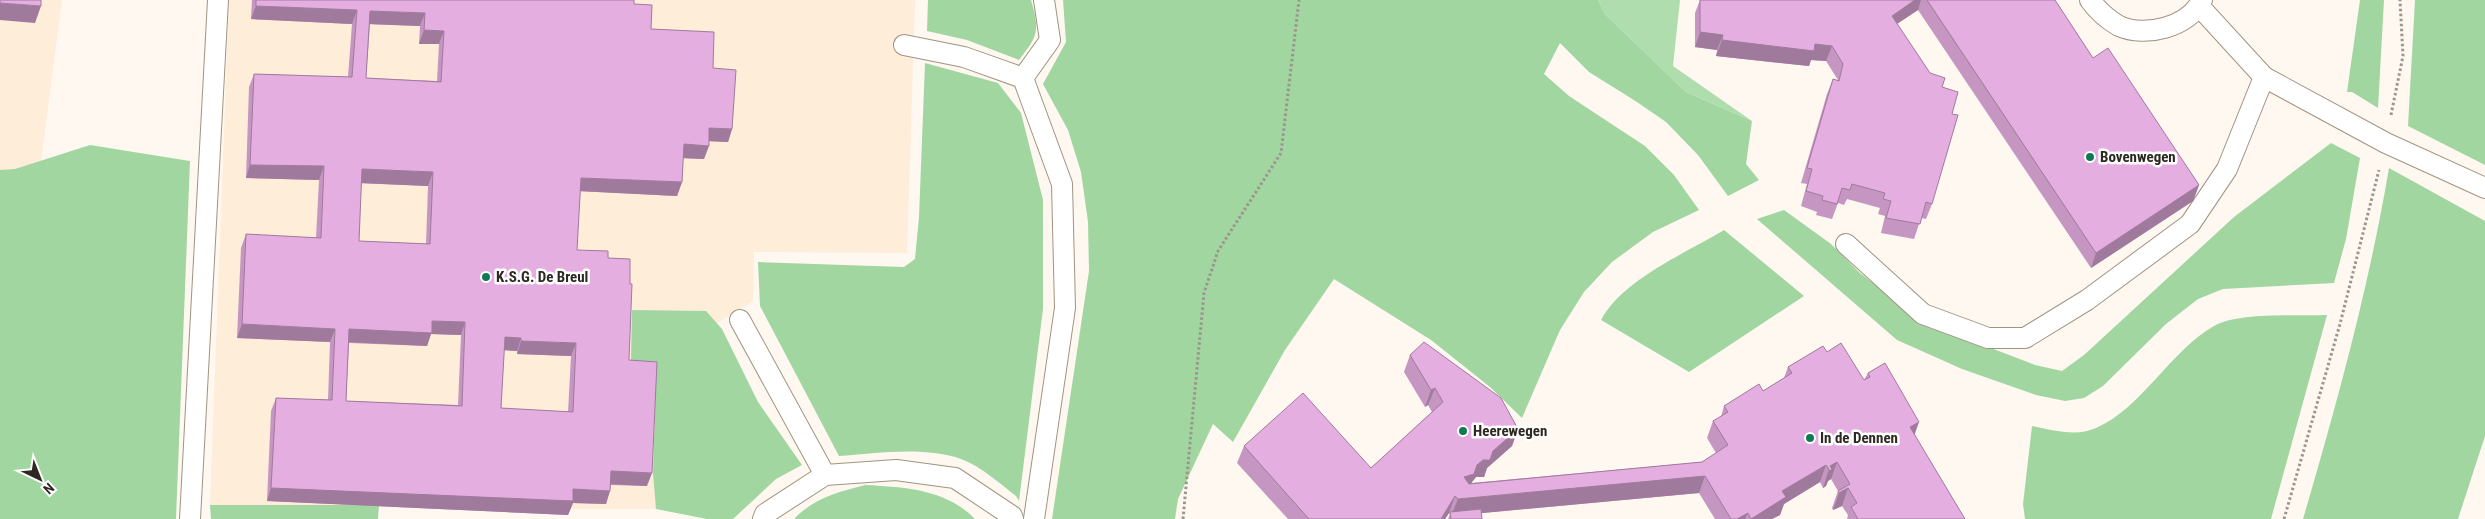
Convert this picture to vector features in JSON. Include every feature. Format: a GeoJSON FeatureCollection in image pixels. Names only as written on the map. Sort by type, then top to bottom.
{"type":"FeatureCollection","features":[{"type":"Feature","properties":{"kind":"lane"},"geometry":{"type":"LineString","coordinates":[[190,519],[218,0]]}},
{"type":"Feature","properties":{"kind":"lane"},"geometry":{"type":"LineString","coordinates":[[1023,78],[1050,40],[1044,0]]}},
{"type":"Feature","properties":{"kind":"lane"},"geometry":{"type":"LineString","coordinates":[[2090,0],[2102,15],[2120,26],[2142,31],[2164,29],[2183,20],[2201,3],[2264,77],[2386,143],[2485,188]]}},
{"type":"Feature","properties":{"kind":"lane"},"geometry":{"type":"LineString","coordinates":[[904,45],[964,56],[1023,78],[1062,184],[1065,308],[1034,519]]}},
{"type":"Feature","properties":{"kind":"lane"},"geometry":{"type":"LineString","coordinates":[[1846,244],[1923,314],[1988,338],[2025,338],[2087,300],[2190,224],[2227,169],[2264,77]]}},
{"type":"Feature","properties":{"kind":"lane"},"geometry":{"type":"LineString","coordinates":[[740,320],[825,475]]}},
{"type":"Feature","properties":{"kind":"lane"},"geometry":{"type":"LineString","coordinates":[[763,519],[765,514],[825,475],[896,470],[955,478],[1012,516],[1013,519]]}},
{"type":"Feature","properties":{"kind":"path"},"geometry":{"type":"LineString","coordinates":[[1183,519],[1204,293],[1218,251],[1281,153],[1300,0]]}},
{"type":"Feature","properties":{"kind":"path"},"geometry":{"type":"LineString","coordinates":[[2284,519],[2340,324],[2386,143],[2403,56],[2400,0]]}},
{"type":"Feature","properties":{"kind":"shaded area"},"geometry":{"type":"Polygon","coordinates":[[[0,0],[62,0],[37,192],[0,192],[0,0]]]}},
{"type":"Feature","properties":{"kind":"shaded area","name":"K.S.G. De Breul"},"geometry":{"type":"Polygon","coordinates":[[[229,0],[915,0],[907,253],[754,252],[753,301],[711,327],[704,509],[210,505],[229,0]]]}},
{"type":"Feature","properties":{"kind":"green space"},"geometry":{"type":"Polygon","coordinates":[[[928,0],[1031,0],[1036,19],[1034,39],[1019,60],[967,40],[927,31],[928,0]]]}},
{"type":"Feature","properties":{"kind":"green space"},"geometry":{"type":"Polygon","coordinates":[[[1063,0],[1598,0],[1605,14],[1686,92],[1752,121],[1746,164],[1759,180],[1728,196],[1698,155],[1666,122],[1589,72],[1560,43],[1544,74],[1569,96],[1645,146],[1674,175],[1699,210],[1653,232],[1612,262],[1584,292],[1560,330],[1522,418],[1490,387],[1431,340],[1334,279],[1285,350],[1233,442],[1213,424],[1178,499],[1175,519],[1052,519],[1089,271],[1088,222],[1081,172],[1068,130],[1043,84],[1066,42],[1063,0]]]}},
{"type":"Feature","properties":{"kind":"green space"},"geometry":{"type":"Polygon","coordinates":[[[1598,0],[1680,0],[1673,66],[1752,121],[1686,92],[1605,14],[1598,0]]]}},
{"type":"Feature","properties":{"kind":"green space"},"geometry":{"type":"Polygon","coordinates":[[[2360,0],[2384,0],[2378,108],[2352,92],[2347,92],[2360,0]]]}},
{"type":"Feature","properties":{"kind":"green space"},"geometry":{"type":"Polygon","coordinates":[[[2415,0],[2485,0],[2485,165],[2408,126],[2415,0]]]}},
{"type":"Feature","properties":{"kind":"green space"},"geometry":{"type":"Polygon","coordinates":[[[925,63],[998,83],[1021,113],[1043,200],[1043,309],[1019,501],[1016,496],[997,481],[969,462],[947,455],[917,452],[884,452],[839,456],[760,306],[758,262],[904,267],[915,259],[919,217],[925,63]]]}},
{"type":"Feature","properties":{"kind":"green space"},"geometry":{"type":"Polygon","coordinates":[[[2331,143],[2360,158],[2346,239],[2334,283],[2223,289],[2198,299],[2166,324],[2103,386],[2084,398],[2065,401],[2036,395],[1962,369],[1897,340],[1757,219],[1784,210],[1831,244],[1860,273],[1930,328],[1970,340],[2035,365],[2062,371],[2084,355],[2234,217],[2331,143]]]}},
{"type":"Feature","properties":{"kind":"green space"},"geometry":{"type":"Polygon","coordinates":[[[90,145],[190,161],[176,519],[0,519],[0,170],[15,169],[90,145]]]}},
{"type":"Feature","properties":{"kind":"green space"},"geometry":{"type":"Polygon","coordinates":[[[2389,168],[2485,221],[2485,436],[2458,519],[2303,519],[2362,301],[2389,168]]]}},
{"type":"Feature","properties":{"kind":"green space"},"geometry":{"type":"Polygon","coordinates":[[[1724,230],[1804,296],[1689,372],[1601,320],[1624,292],[1639,280],[1724,230]]]}},
{"type":"Feature","properties":{"kind":"green space"},"geometry":{"type":"Polygon","coordinates":[[[632,310],[706,311],[722,329],[758,402],[802,465],[776,479],[733,519],[707,519],[656,509],[653,473],[655,410],[630,409],[632,310]]]}},
{"type":"Feature","properties":{"kind":"green space"},"geometry":{"type":"Polygon","coordinates":[[[2327,315],[2271,519],[2025,519],[2023,504],[2032,426],[2072,432],[2088,431],[2096,428],[2128,407],[2198,337],[2214,326],[2224,322],[2252,317],[2327,315]]]}},
{"type":"Feature","properties":{"kind":"green space"},"geometry":{"type":"Polygon","coordinates":[[[865,485],[909,489],[938,496],[964,509],[975,519],[794,519],[818,501],[836,493],[865,485]]]}},
{"type":"Feature","properties":{"kind":"green space"},"geometry":{"type":"Polygon","coordinates":[[[210,505],[379,505],[378,519],[211,519],[210,505]]]}},
{"type":"Feature","properties":{"kind":"building"},"geometry":{"type":"Polygon","coordinates":[[[0,0],[41,0],[41,6],[0,3],[0,0]]]}},
{"type":"Feature","properties":{"kind":"building"},"geometry":{"type":"Polygon","coordinates":[[[256,0],[634,0],[634,4],[652,5],[651,29],[714,32],[713,68],[736,70],[732,129],[709,128],[709,146],[684,144],[682,182],[581,178],[577,250],[608,251],[608,258],[630,259],[630,284],[632,284],[629,360],[657,362],[652,473],[611,471],[610,491],[573,489],[573,501],[271,488],[276,398],[332,400],[335,329],[242,324],[246,234],[321,238],[324,166],[250,165],[254,74],[352,77],[357,10],[256,6],[256,0]],[[370,11],[366,78],[441,82],[444,31],[424,30],[425,13],[370,11]],[[362,169],[359,241],[430,244],[433,172],[362,169]],[[432,321],[432,333],[349,329],[346,401],[462,406],[465,322],[432,321]],[[505,337],[501,408],[573,412],[576,343],[521,341],[521,338],[505,337]]]}},
{"type":"Feature","properties":{"kind":"building"},"geometry":{"type":"Polygon","coordinates":[[[1700,0],[1915,0],[1892,16],[1930,73],[1945,78],[1942,87],[1958,92],[1952,114],[1958,115],[1932,204],[1926,202],[1920,224],[1886,218],[1891,201],[1883,199],[1885,193],[1852,184],[1850,190],[1842,188],[1837,204],[1822,200],[1823,196],[1806,191],[1812,169],[1807,168],[1833,79],[1839,81],[1843,64],[1832,46],[1815,44],[1814,51],[1722,40],[1723,35],[1700,32],[1700,0]]]}},
{"type":"Feature","properties":{"kind":"building"},"geometry":{"type":"Polygon","coordinates":[[[1927,0],[2055,0],[2093,58],[2108,48],[2199,185],[2096,253],[1927,0]]]}},
{"type":"Feature","properties":{"kind":"building"},"geometry":{"type":"Polygon","coordinates":[[[1424,342],[1501,398],[1518,429],[1493,451],[1490,460],[1483,460],[1477,465],[1474,474],[1464,477],[1469,484],[1702,462],[1728,445],[1713,421],[1728,412],[1724,406],[1759,384],[1763,391],[1792,373],[1788,367],[1823,346],[1827,352],[1841,343],[1864,380],[1870,377],[1868,373],[1885,363],[1919,422],[1910,427],[1965,519],[1858,519],[1851,507],[1857,503],[1848,488],[1839,493],[1838,491],[1850,484],[1837,462],[1830,466],[1832,469],[1830,471],[1826,465],[1782,491],[1786,497],[1751,519],[1748,513],[1737,519],[1731,519],[1705,476],[1458,499],[1455,496],[1441,519],[1309,519],[1244,446],[1303,393],[1371,468],[1443,402],[1435,388],[1431,390],[1410,355],[1424,342]]]}},
{"type":"Feature","properties":{"kind":"building"},"geometry":{"type":"Polygon","coordinates":[[[1481,509],[1482,519],[1451,519],[1450,512],[1481,509]]]}},
{"type":"Feature","properties":{"kind":"place","name":"Bovenwegen"},"geometry":{"type":"Point","coordinates":[2090,157]}},
{"type":"Feature","properties":{"kind":"place","name":"K.S.G. De Breul"},"geometry":{"type":"Point","coordinates":[486,277]}},
{"type":"Feature","properties":{"kind":"place","name":"Heerewegen"},"geometry":{"type":"Point","coordinates":[1463,431]}},
{"type":"Feature","properties":{"kind":"place","name":"In de Dennen"},"geometry":{"type":"Point","coordinates":[1810,438]}}]}
